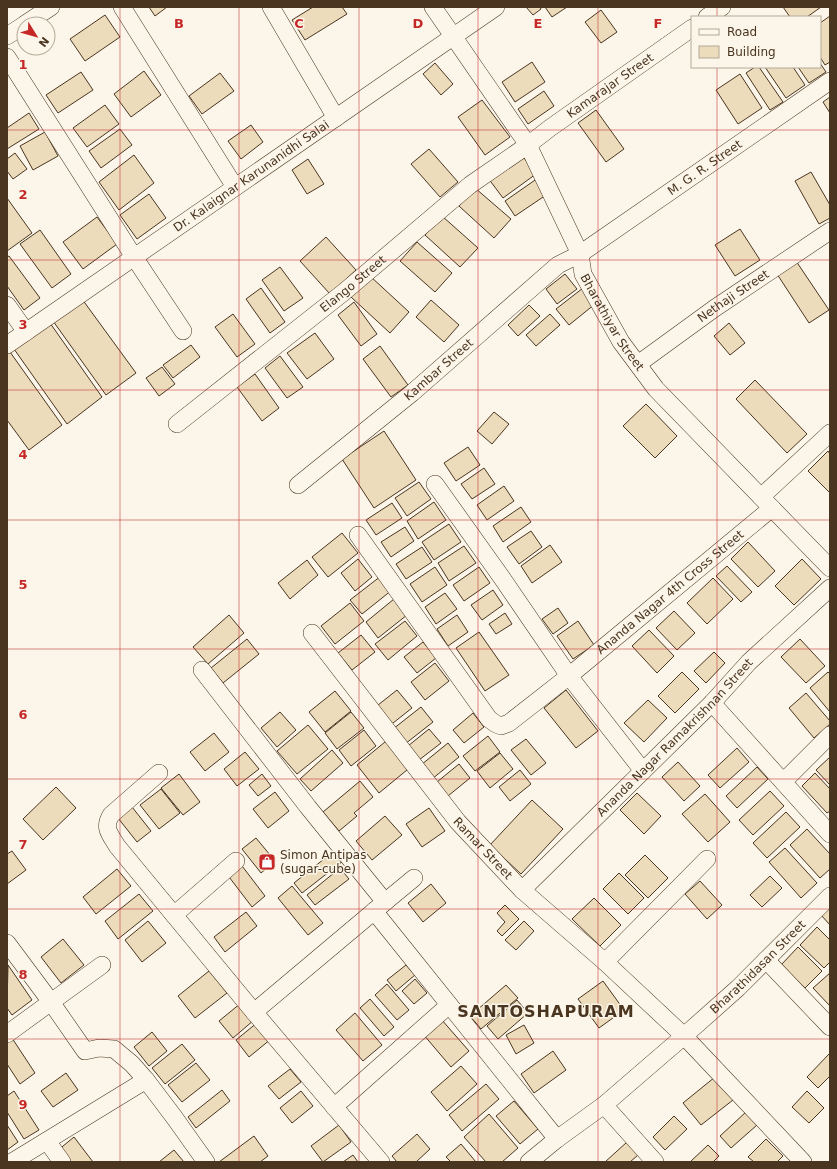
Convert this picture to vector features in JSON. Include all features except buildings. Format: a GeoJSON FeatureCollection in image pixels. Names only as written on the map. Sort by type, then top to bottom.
{"type":"FeatureCollection","features":[{"type":"Feature","properties":{"kind":"street"},"geometry":{"type":"LineString","coordinates":[[37,16],[51,7]]}},
{"type":"Feature","properties":{"kind":"street"},"geometry":{"type":"LineString","coordinates":[[122,7],[235,187]]}},
{"type":"Feature","properties":{"kind":"street"},"geometry":{"type":"LineString","coordinates":[[271,7],[336,118]]}},
{"type":"Feature","properties":{"kind":"street","name":"Bharathiyar Street"},"geometry":{"type":"LineString","coordinates":[[433,7],[528,145],[580,254],[583,274],[621,342],[656,390],[830,568]]}},
{"type":"Feature","properties":{"kind":"street","name":"Dr. Kalaignar Karunanidhi Salai"},"geometry":{"type":"LineString","coordinates":[[7,345],[496,7]]}},
{"type":"Feature","properties":{"kind":"street"},"geometry":{"type":"LineString","coordinates":[[708,16],[722,7]]}},
{"type":"Feature","properties":{"kind":"street","name":"Kamarajar Street"},"geometry":{"type":"LineString","coordinates":[[528,145],[691,29]]}},
{"type":"Feature","properties":{"kind":"street"},"geometry":{"type":"LineString","coordinates":[[7,36],[16,30]]}},
{"type":"Feature","properties":{"kind":"street"},"geometry":{"type":"LineString","coordinates":[[7,57],[134,257],[183,331]]}},
{"type":"Feature","properties":{"kind":"street","name":"M. G. R. Street"},"geometry":{"type":"LineString","coordinates":[[580,254],[830,81]]}},
{"type":"Feature","properties":{"kind":"street","name":"Elango Street"},"geometry":{"type":"LineString","coordinates":[[177,424],[344,292],[470,185],[528,145]]}},
{"type":"Feature","properties":{"kind":"street","name":"Nethaji Street"},"geometry":{"type":"LineString","coordinates":[[638,364],[715,308],[830,231]]}},
{"type":"Feature","properties":{"kind":"street","name":"Kambar Street"},"geometry":{"type":"LineString","coordinates":[[298,485],[412,393],[558,265],[580,254]]}},
{"type":"Feature","properties":{"kind":"street"},"geometry":{"type":"LineString","coordinates":[[7,305],[26,332]]}},
{"type":"Feature","properties":{"kind":"street","name":"Ananda Nagar 4th Cross Street"},"geometry":{"type":"LineString","coordinates":[[358,535],[489,719],[501,726],[509,723],[569,676],[767,503],[830,433]]}},
{"type":"Feature","properties":{"kind":"street"},"geometry":{"type":"LineString","coordinates":[[435,484],[569,676],[643,771]]}},
{"type":"Feature","properties":{"kind":"street","name":"Ananda Nagar Ramakrishnan Street"},"geometry":{"type":"LineString","coordinates":[[522,890],[712,703],[749,662],[830,588]]}},
{"type":"Feature","properties":{"kind":"street","name":"Ramar Street"},"geometry":{"type":"LineString","coordinates":[[312,633],[458,822],[522,890],[605,962],[684,1036],[803,1162]]}},
{"type":"Feature","properties":{"kind":"street"},"geometry":{"type":"LineString","coordinates":[[202,670],[308,807],[449,1005],[557,1139]]}},
{"type":"Feature","properties":{"kind":"street"},"geometry":{"type":"LineString","coordinates":[[712,703],[830,834]]}},
{"type":"Feature","properties":{"kind":"street"},"geometry":{"type":"LineString","coordinates":[[783,782],[830,735]]}},
{"type":"Feature","properties":{"kind":"street"},"geometry":{"type":"LineString","coordinates":[[159,773],[107,821],[107,828],[117,846],[254,1012],[381,1162]]}},
{"type":"Feature","properties":{"kind":"street"},"geometry":{"type":"LineString","coordinates":[[605,962],[707,859]]}},
{"type":"Feature","properties":{"kind":"street"},"geometry":{"type":"LineString","coordinates":[[174,915],[236,861]]}},
{"type":"Feature","properties":{"kind":"street"},"geometry":{"type":"LineString","coordinates":[[254,1012],[414,878]]}},
{"type":"Feature","properties":{"kind":"street","name":"Bharathidasan Street"},"geometry":{"type":"LineString","coordinates":[[529,1162],[557,1139],[604,1105],[684,1036],[738,988],[830,896]]}},
{"type":"Feature","properties":{"kind":"street"},"geometry":{"type":"LineString","coordinates":[[7,944],[51,1002],[85,1051],[99,1048],[114,1049],[132,1064],[174,1117],[206,1162]]}},
{"type":"Feature","properties":{"kind":"street"},"geometry":{"type":"LineString","coordinates":[[766,960],[830,1027]]}},
{"type":"Feature","properties":{"kind":"street"},"geometry":{"type":"LineString","coordinates":[[7,1034],[102,965]]}},
{"type":"Feature","properties":{"kind":"street"},"geometry":{"type":"LineString","coordinates":[[334,1106],[449,1005]]}},
{"type":"Feature","properties":{"kind":"street"},"geometry":{"type":"LineString","coordinates":[[12,1162],[146,1080]]}},
{"type":"Feature","properties":{"kind":"street"},"geometry":{"type":"LineString","coordinates":[[604,1105],[656,1162]]}},
{"type":"Feature","properties":{"kind":"street"},"geometry":{"type":"LineString","coordinates":[[47,1140],[62,1162]]}},
{"type":"Feature","properties":{"kind":"place","name":"Simon Antipas (sugar-cube)"},"geometry":{"type":"Point","coordinates":[267,862]}},
{"type":"Feature","properties":{"kind":"district","name":"SANTOSHAPURAM"},"geometry":{"type":"Point","coordinates":[546,1011]}}]}
